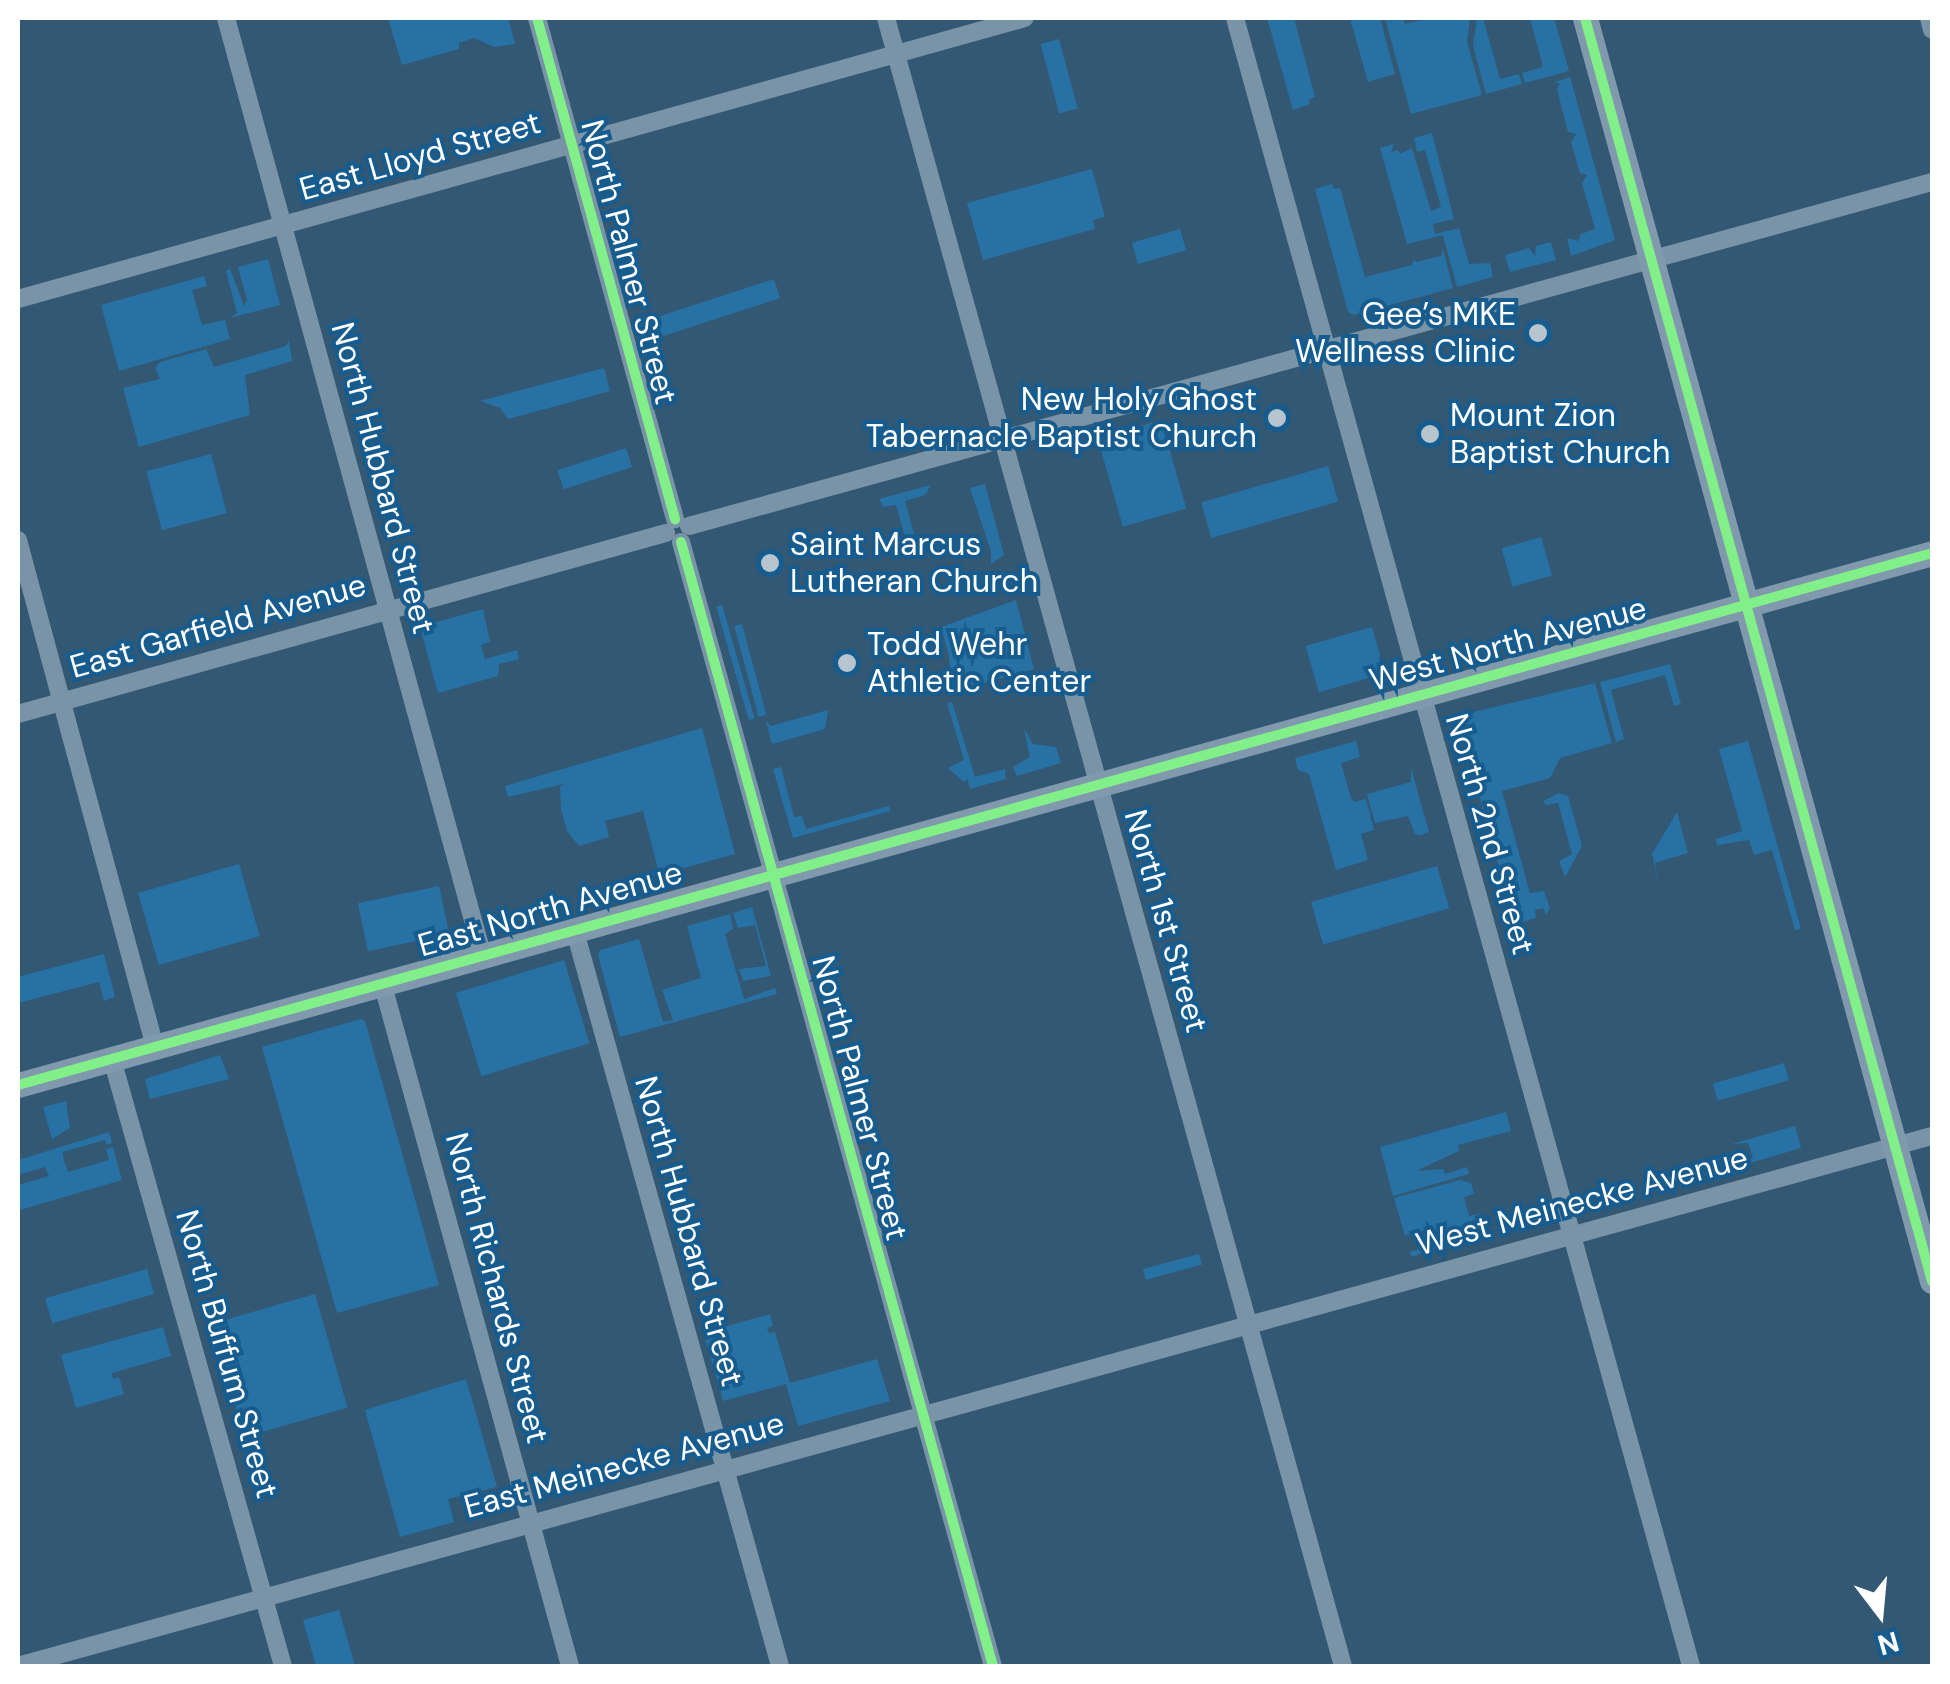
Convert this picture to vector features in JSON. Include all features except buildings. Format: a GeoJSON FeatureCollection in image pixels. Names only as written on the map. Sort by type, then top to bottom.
{"type":"FeatureCollection","features":[{"type":"Feature","properties":{"kind":"main road"},"geometry":{"type":"LineString","coordinates":[[1586,18],[1932,1281]]}},
{"type":"Feature","properties":{"kind":"main road","name":"West North Avenue"},"geometry":{"type":"LineString","coordinates":[[1096,784],[1932,553]]}},
{"type":"Feature","properties":{"kind":"main road","name":"East North Avenue"},"geometry":{"type":"LineString","coordinates":[[18,1085],[1096,784]]}},
{"type":"Feature","properties":{"kind":"street","name":"North Hubbard Street"},"geometry":{"type":"LineString","coordinates":[[226,18],[482,954]]}},
{"type":"Feature","properties":{"kind":"street","name":"North Palmer Street"},"geometry":{"type":"LineString","coordinates":[[537,18],[992,1666]]}},
{"type":"Feature","properties":{"kind":"street","name":"North 1st Street"},"geometry":{"type":"LineString","coordinates":[[886,18],[1344,1666]]}},
{"type":"Feature","properties":{"kind":"street","name":"East Lloyd Street"},"geometry":{"type":"LineString","coordinates":[[18,299],[1025,18]]}},
{"type":"Feature","properties":{"kind":"street","name":"North 2nd Street"},"geometry":{"type":"LineString","coordinates":[[1235,18],[1691,1666]]}},
{"type":"Feature","properties":{"kind":"street"},"geometry":{"type":"LineString","coordinates":[[1929,18],[1932,30]]}},
{"type":"Feature","properties":{"kind":"street","name":"East Garfield Avenue"},"geometry":{"type":"LineString","coordinates":[[18,714],[1932,182]]}},
{"type":"Feature","properties":{"kind":"street"},"geometry":{"type":"LineString","coordinates":[[18,540],[155,1047]]}},
{"type":"Feature","properties":{"kind":"street","name":"North Hubbard Street"},"geometry":{"type":"LineString","coordinates":[[574,928],[780,1666]]}},
{"type":"Feature","properties":{"kind":"street","name":"North Richards Street"},"geometry":{"type":"LineString","coordinates":[[382,982],[570,1666]]}},
{"type":"Feature","properties":{"kind":"street","name":"North Buffum Street"},"geometry":{"type":"LineString","coordinates":[[112,1058],[283,1666]]}},
{"type":"Feature","properties":{"kind":"street","name":"West Meinecke Avenue"},"geometry":{"type":"LineString","coordinates":[[1247,1324],[1932,1136]]}},
{"type":"Feature","properties":{"kind":"street","name":"East Meinecke Avenue"},"geometry":{"type":"LineString","coordinates":[[18,1666],[1247,1324]]}},
{"type":"Feature","properties":{"kind":"shaded area"},"geometry":{"type":"Polygon","coordinates":[[[388,18],[508,18],[515,44],[494,47],[474,38],[459,43],[459,49],[402,65],[388,18]]]}},
{"type":"Feature","properties":{"kind":"shaded area"},"geometry":{"type":"Polygon","coordinates":[[[1267,18],[1294,18],[1315,97],[1309,99],[1310,104],[1293,110],[1267,18]]]}},
{"type":"Feature","properties":{"kind":"shaded area"},"geometry":{"type":"Polygon","coordinates":[[[1350,18],[1380,18],[1395,74],[1368,82],[1350,18]]]}},
{"type":"Feature","properties":{"kind":"shaded area"},"geometry":{"type":"Polygon","coordinates":[[[1385,18],[1403,18],[1405,24],[1430,18],[1470,18],[1467,42],[1482,95],[1411,114],[1385,18]]]}},
{"type":"Feature","properties":{"kind":"shaded area"},"geometry":{"type":"Polygon","coordinates":[[[1483,18],[1500,79],[1519,74],[1522,84],[1486,94],[1473,45],[1477,19],[1483,18]]]}},
{"type":"Feature","properties":{"kind":"shaded area"},"geometry":{"type":"Polygon","coordinates":[[[1530,18],[1554,18],[1569,71],[1525,83],[1522,73],[1543,67],[1530,18]]]}},
{"type":"Feature","properties":{"kind":"shaded area"},"geometry":{"type":"Polygon","coordinates":[[[1059,39],[1078,109],[1059,113],[1041,44],[1059,39]]]}},
{"type":"Feature","properties":{"kind":"shaded area"},"geometry":{"type":"Polygon","coordinates":[[[1570,77],[1615,240],[1571,256],[1567,238],[1578,241],[1581,234],[1595,229],[1582,183],[1587,175],[1580,173],[1571,142],[1576,134],[1568,132],[1557,89],[1560,84],[1555,82],[1570,77]]]}},
{"type":"Feature","properties":{"kind":"shaded area"},"geometry":{"type":"Polygon","coordinates":[[[1432,133],[1454,219],[1433,224],[1435,234],[1459,228],[1469,264],[1490,263],[1493,277],[1457,287],[1443,235],[1407,244],[1380,148],[1394,144],[1391,152],[1398,150],[1400,154],[1412,148],[1431,211],[1441,207],[1425,150],[1417,152],[1414,138],[1432,133]]]}},
{"type":"Feature","properties":{"kind":"shaded area"},"geometry":{"type":"Polygon","coordinates":[[[1092,169],[1105,217],[1093,220],[1095,229],[983,260],[967,203],[1092,169]]]}},
{"type":"Feature","properties":{"kind":"shaded area"},"geometry":{"type":"Polygon","coordinates":[[[1332,184],[1334,189],[1340,188],[1365,277],[1412,265],[1414,259],[1416,262],[1441,256],[1443,249],[1453,288],[1353,315],[1348,312],[1315,189],[1332,184]]]}},
{"type":"Feature","properties":{"kind":"shaded area"},"geometry":{"type":"Polygon","coordinates":[[[1180,229],[1186,250],[1138,264],[1132,243],[1180,229]]]}},
{"type":"Feature","properties":{"kind":"shaded area"},"geometry":{"type":"Polygon","coordinates":[[[1551,242],[1556,260],[1510,272],[1505,255],[1529,248],[1535,256],[1536,246],[1551,242]]]}},
{"type":"Feature","properties":{"kind":"shaded area"},"geometry":{"type":"Polygon","coordinates":[[[268,259],[280,305],[230,318],[237,313],[226,271],[230,269],[244,306],[247,300],[238,267],[268,259]]]}},
{"type":"Feature","properties":{"kind":"shaded area"},"geometry":{"type":"Polygon","coordinates":[[[204,276],[207,286],[192,290],[202,325],[225,320],[230,339],[119,371],[101,305],[204,276]]]}},
{"type":"Feature","properties":{"kind":"shaded area"},"geometry":{"type":"Polygon","coordinates":[[[774,279],[780,298],[657,338],[650,319],[774,279]]]}},
{"type":"Feature","properties":{"kind":"shaded area"},"geometry":{"type":"Polygon","coordinates":[[[289,340],[292,361],[245,375],[250,415],[139,447],[123,388],[160,379],[155,368],[160,362],[206,349],[214,367],[286,346],[289,340]]]}},
{"type":"Feature","properties":{"kind":"shaded area"},"geometry":{"type":"Polygon","coordinates":[[[604,368],[610,391],[508,419],[500,408],[480,401],[604,368]]]}},
{"type":"Feature","properties":{"kind":"shaded area"},"geometry":{"type":"Polygon","coordinates":[[[1161,420],[1186,508],[1123,527],[1098,438],[1161,420]]]}},
{"type":"Feature","properties":{"kind":"shaded area"},"geometry":{"type":"Polygon","coordinates":[[[626,448],[632,467],[564,489],[558,470],[626,448]]]}},
{"type":"Feature","properties":{"kind":"shaded area"},"geometry":{"type":"Polygon","coordinates":[[[211,454],[227,513],[162,530],[146,471],[211,454]]]}},
{"type":"Feature","properties":{"kind":"shaded area"},"geometry":{"type":"Polygon","coordinates":[[[1328,466],[1338,502],[1211,538],[1201,502],[1328,466]]]}},
{"type":"Feature","properties":{"kind":"shaded area"},"geometry":{"type":"Polygon","coordinates":[[[985,484],[1004,555],[991,564],[991,552],[970,488],[985,484]]]}},
{"type":"Feature","properties":{"kind":"shaded area"},"geometry":{"type":"Polygon","coordinates":[[[931,485],[925,495],[905,501],[915,537],[906,540],[896,505],[883,507],[879,499],[931,485]]]}},
{"type":"Feature","properties":{"kind":"shaded area"},"geometry":{"type":"Polygon","coordinates":[[[1541,537],[1552,575],[1513,587],[1502,548],[1541,537]]]}},
{"type":"Feature","properties":{"kind":"shaded area"},"geometry":{"type":"Polygon","coordinates":[[[1016,600],[1034,669],[949,693],[944,676],[950,666],[941,627],[1016,600]]]}},
{"type":"Feature","properties":{"kind":"shaded area"},"geometry":{"type":"Polygon","coordinates":[[[722,605],[755,718],[749,720],[716,607],[722,605]]]}},
{"type":"Feature","properties":{"kind":"shaded area"},"geometry":{"type":"Polygon","coordinates":[[[483,609],[490,642],[481,645],[485,659],[517,650],[519,659],[499,664],[498,676],[438,693],[420,627],[483,609]]]}},
{"type":"Feature","properties":{"kind":"shaded area"},"geometry":{"type":"Polygon","coordinates":[[[742,624],[766,715],[759,717],[734,626],[742,624]]]}},
{"type":"Feature","properties":{"kind":"shaded area"},"geometry":{"type":"Polygon","coordinates":[[[1372,627],[1385,673],[1319,692],[1306,646],[1372,627]]]}},
{"type":"Feature","properties":{"kind":"shaded area"},"geometry":{"type":"Polygon","coordinates":[[[1670,664],[1681,704],[1674,706],[1665,675],[1611,690],[1624,739],[1616,742],[1600,682],[1670,664]]]}},
{"type":"Feature","properties":{"kind":"shaded area"},"geometry":{"type":"Polygon","coordinates":[[[1595,683],[1612,743],[1560,758],[1550,778],[1502,791],[1530,893],[1544,891],[1550,908],[1546,915],[1543,908],[1535,910],[1536,918],[1515,924],[1457,716],[1595,683]]]}},
{"type":"Feature","properties":{"kind":"shaded area"},"geometry":{"type":"Polygon","coordinates":[[[952,702],[975,777],[1005,769],[1006,779],[970,789],[967,779],[964,782],[948,768],[964,760],[947,703],[952,702]]]}},
{"type":"Feature","properties":{"kind":"shaded area"},"geometry":{"type":"Polygon","coordinates":[[[828,710],[825,729],[772,744],[766,721],[771,726],[828,710]]]}},
{"type":"Feature","properties":{"kind":"shaded area"},"geometry":{"type":"Polygon","coordinates":[[[702,728],[735,854],[647,878],[646,873],[658,869],[643,811],[605,821],[609,837],[579,846],[567,831],[561,809],[560,787],[564,784],[508,797],[505,786],[702,728]]]}},
{"type":"Feature","properties":{"kind":"shaded area"},"geometry":{"type":"Polygon","coordinates":[[[1024,729],[1033,744],[1056,747],[1061,763],[1017,776],[1013,767],[1030,757],[1024,729]]]}},
{"type":"Feature","properties":{"kind":"shaded area"},"geometry":{"type":"Polygon","coordinates":[[[1356,741],[1360,757],[1341,763],[1351,798],[1354,802],[1366,799],[1374,830],[1361,834],[1368,860],[1336,870],[1309,774],[1298,770],[1295,758],[1356,741]]]}},
{"type":"Feature","properties":{"kind":"shaded area"},"geometry":{"type":"Polygon","coordinates":[[[1748,741],[1801,929],[1795,930],[1772,850],[1754,855],[1749,840],[1717,845],[1716,839],[1742,831],[1719,749],[1748,741]]]}},
{"type":"Feature","properties":{"kind":"shaded area"},"geometry":{"type":"Polygon","coordinates":[[[781,767],[794,817],[802,816],[806,829],[889,806],[890,811],[793,838],[773,769],[781,767]]]}},
{"type":"Feature","properties":{"kind":"shaded area"},"geometry":{"type":"Polygon","coordinates":[[[1411,768],[1429,832],[1421,835],[1415,834],[1408,816],[1375,823],[1367,794],[1411,782],[1411,768]]]}},
{"type":"Feature","properties":{"kind":"shaded area"},"geometry":{"type":"Polygon","coordinates":[[[1559,793],[1568,796],[1582,846],[1565,877],[1559,861],[1572,854],[1558,803],[1546,805],[1543,801],[1559,793]]]}},
{"type":"Feature","properties":{"kind":"shaded area"},"geometry":{"type":"Polygon","coordinates":[[[1677,812],[1688,853],[1655,863],[1659,884],[1652,854],[1677,812]]]}},
{"type":"Feature","properties":{"kind":"shaded area"},"geometry":{"type":"Polygon","coordinates":[[[239,864],[260,936],[159,965],[138,893],[239,864]]]}},
{"type":"Feature","properties":{"kind":"shaded area"},"geometry":{"type":"Polygon","coordinates":[[[1437,866],[1449,908],[1323,944],[1311,902],[1437,866]]]}},
{"type":"Feature","properties":{"kind":"shaded area"},"geometry":{"type":"Polygon","coordinates":[[[439,886],[449,934],[368,951],[358,903],[439,886]]]}},
{"type":"Feature","properties":{"kind":"shaded area"},"geometry":{"type":"Polygon","coordinates":[[[752,907],[771,976],[743,981],[739,969],[766,966],[755,925],[738,928],[733,913],[752,907]]]}},
{"type":"Feature","properties":{"kind":"shaded area"},"geometry":{"type":"Polygon","coordinates":[[[730,914],[733,929],[725,934],[744,999],[775,988],[777,994],[620,1037],[598,955],[600,950],[639,939],[663,1022],[673,1020],[662,990],[701,978],[687,926],[730,914]]]}},
{"type":"Feature","properties":{"kind":"shaded area"},"geometry":{"type":"Polygon","coordinates":[[[104,954],[115,997],[104,1001],[99,982],[18,1003],[18,977],[104,954]]]}},
{"type":"Feature","properties":{"kind":"shaded area"},"geometry":{"type":"Polygon","coordinates":[[[564,960],[589,1043],[481,1076],[456,993],[564,960]]]}},
{"type":"Feature","properties":{"kind":"shaded area"},"geometry":{"type":"Polygon","coordinates":[[[365,1021],[439,1285],[337,1313],[262,1047],[365,1021]]]}},
{"type":"Feature","properties":{"kind":"shaded area"},"geometry":{"type":"Polygon","coordinates":[[[220,1055],[229,1079],[150,1099],[145,1079],[220,1055]]]}},
{"type":"Feature","properties":{"kind":"shaded area"},"geometry":{"type":"Polygon","coordinates":[[[1784,1063],[1789,1080],[1718,1101],[1713,1083],[1784,1063]]]}},
{"type":"Feature","properties":{"kind":"shaded area"},"geometry":{"type":"Polygon","coordinates":[[[66,1101],[70,1128],[52,1139],[43,1107],[66,1101]]]}},
{"type":"Feature","properties":{"kind":"shaded area"},"geometry":{"type":"Polygon","coordinates":[[[1506,1112],[1511,1131],[1458,1145],[1459,1151],[1416,1171],[1443,1169],[1445,1174],[1467,1167],[1469,1174],[1393,1196],[1380,1147],[1506,1112]]]}},
{"type":"Feature","properties":{"kind":"shaded area"},"geometry":{"type":"Polygon","coordinates":[[[1795,1126],[1801,1148],[1736,1167],[1735,1164],[1753,1158],[1748,1143],[1732,1144],[1795,1126]]]}},
{"type":"Feature","properties":{"kind":"shaded area"},"geometry":{"type":"Polygon","coordinates":[[[109,1132],[112,1143],[107,1145],[105,1140],[63,1152],[64,1161],[68,1172],[109,1160],[106,1149],[113,1147],[122,1180],[20,1210],[18,1185],[49,1176],[45,1167],[18,1175],[18,1160],[109,1132]]]}},
{"type":"Feature","properties":{"kind":"shaded area"},"geometry":{"type":"Polygon","coordinates":[[[1460,1180],[1471,1183],[1474,1194],[1464,1197],[1469,1216],[1479,1214],[1484,1233],[1411,1257],[1410,1252],[1434,1245],[1430,1229],[1405,1236],[1394,1198],[1460,1180]]]}},
{"type":"Feature","properties":{"kind":"shaded area"},"geometry":{"type":"Polygon","coordinates":[[[1199,1254],[1202,1265],[1146,1280],[1143,1269],[1199,1254]]]}},
{"type":"Feature","properties":{"kind":"shaded area"},"geometry":{"type":"Polygon","coordinates":[[[147,1269],[154,1294],[52,1323],[45,1298],[147,1269]]]}},
{"type":"Feature","properties":{"kind":"shaded area"},"geometry":{"type":"Polygon","coordinates":[[[315,1294],[348,1407],[245,1437],[212,1323],[315,1294]]]}},
{"type":"Feature","properties":{"kind":"shaded area"},"geometry":{"type":"Polygon","coordinates":[[[770,1314],[773,1326],[767,1328],[769,1333],[775,1332],[790,1383],[877,1359],[890,1401],[798,1426],[786,1384],[723,1401],[701,1324],[707,1322],[709,1331],[770,1314]]]}},
{"type":"Feature","properties":{"kind":"shaded area"},"geometry":{"type":"Polygon","coordinates":[[[163,1327],[171,1356],[112,1373],[113,1379],[119,1377],[124,1394],[76,1408],[61,1355],[163,1327]]]}},
{"type":"Feature","properties":{"kind":"shaded area"},"geometry":{"type":"Polygon","coordinates":[[[466,1379],[497,1487],[448,1499],[454,1522],[400,1537],[365,1410],[466,1379]]]}},
{"type":"Feature","properties":{"kind":"shaded area"},"geometry":{"type":"Polygon","coordinates":[[[339,1610],[355,1666],[316,1666],[303,1620],[339,1610]]]}},
{"type":"Feature","properties":{"kind":"cycle path"},"geometry":{"type":"LineString","coordinates":[[537,18],[675,519]]}},
{"type":"Feature","properties":{"kind":"cycle path"},"geometry":{"type":"LineString","coordinates":[[1585,18],[1932,1281]]}},
{"type":"Feature","properties":{"kind":"cycle path"},"geometry":{"type":"LineString","coordinates":[[681,542],[993,1666]]}},
{"type":"Feature","properties":{"kind":"cycle path"},"geometry":{"type":"LineString","coordinates":[[18,1085],[1932,553]]}},
{"type":"Feature","properties":{"kind":"place","name":"Gee’s MKE Wellness Clinic"},"geometry":{"type":"Point","coordinates":[1538,333]}},
{"type":"Feature","properties":{"kind":"place","name":"New Holy Ghost Tabernacle Baptist Church"},"geometry":{"type":"Point","coordinates":[1277,418]}},
{"type":"Feature","properties":{"kind":"place","name":"Mount Zion Baptist Church"},"geometry":{"type":"Point","coordinates":[1430,434]}},
{"type":"Feature","properties":{"kind":"place","name":"Saint Marcus Lutheran Church"},"geometry":{"type":"Point","coordinates":[770,563]}},
{"type":"Feature","properties":{"kind":"place","name":"Todd Wehr Athletic Center"},"geometry":{"type":"Point","coordinates":[847,663]}}]}
